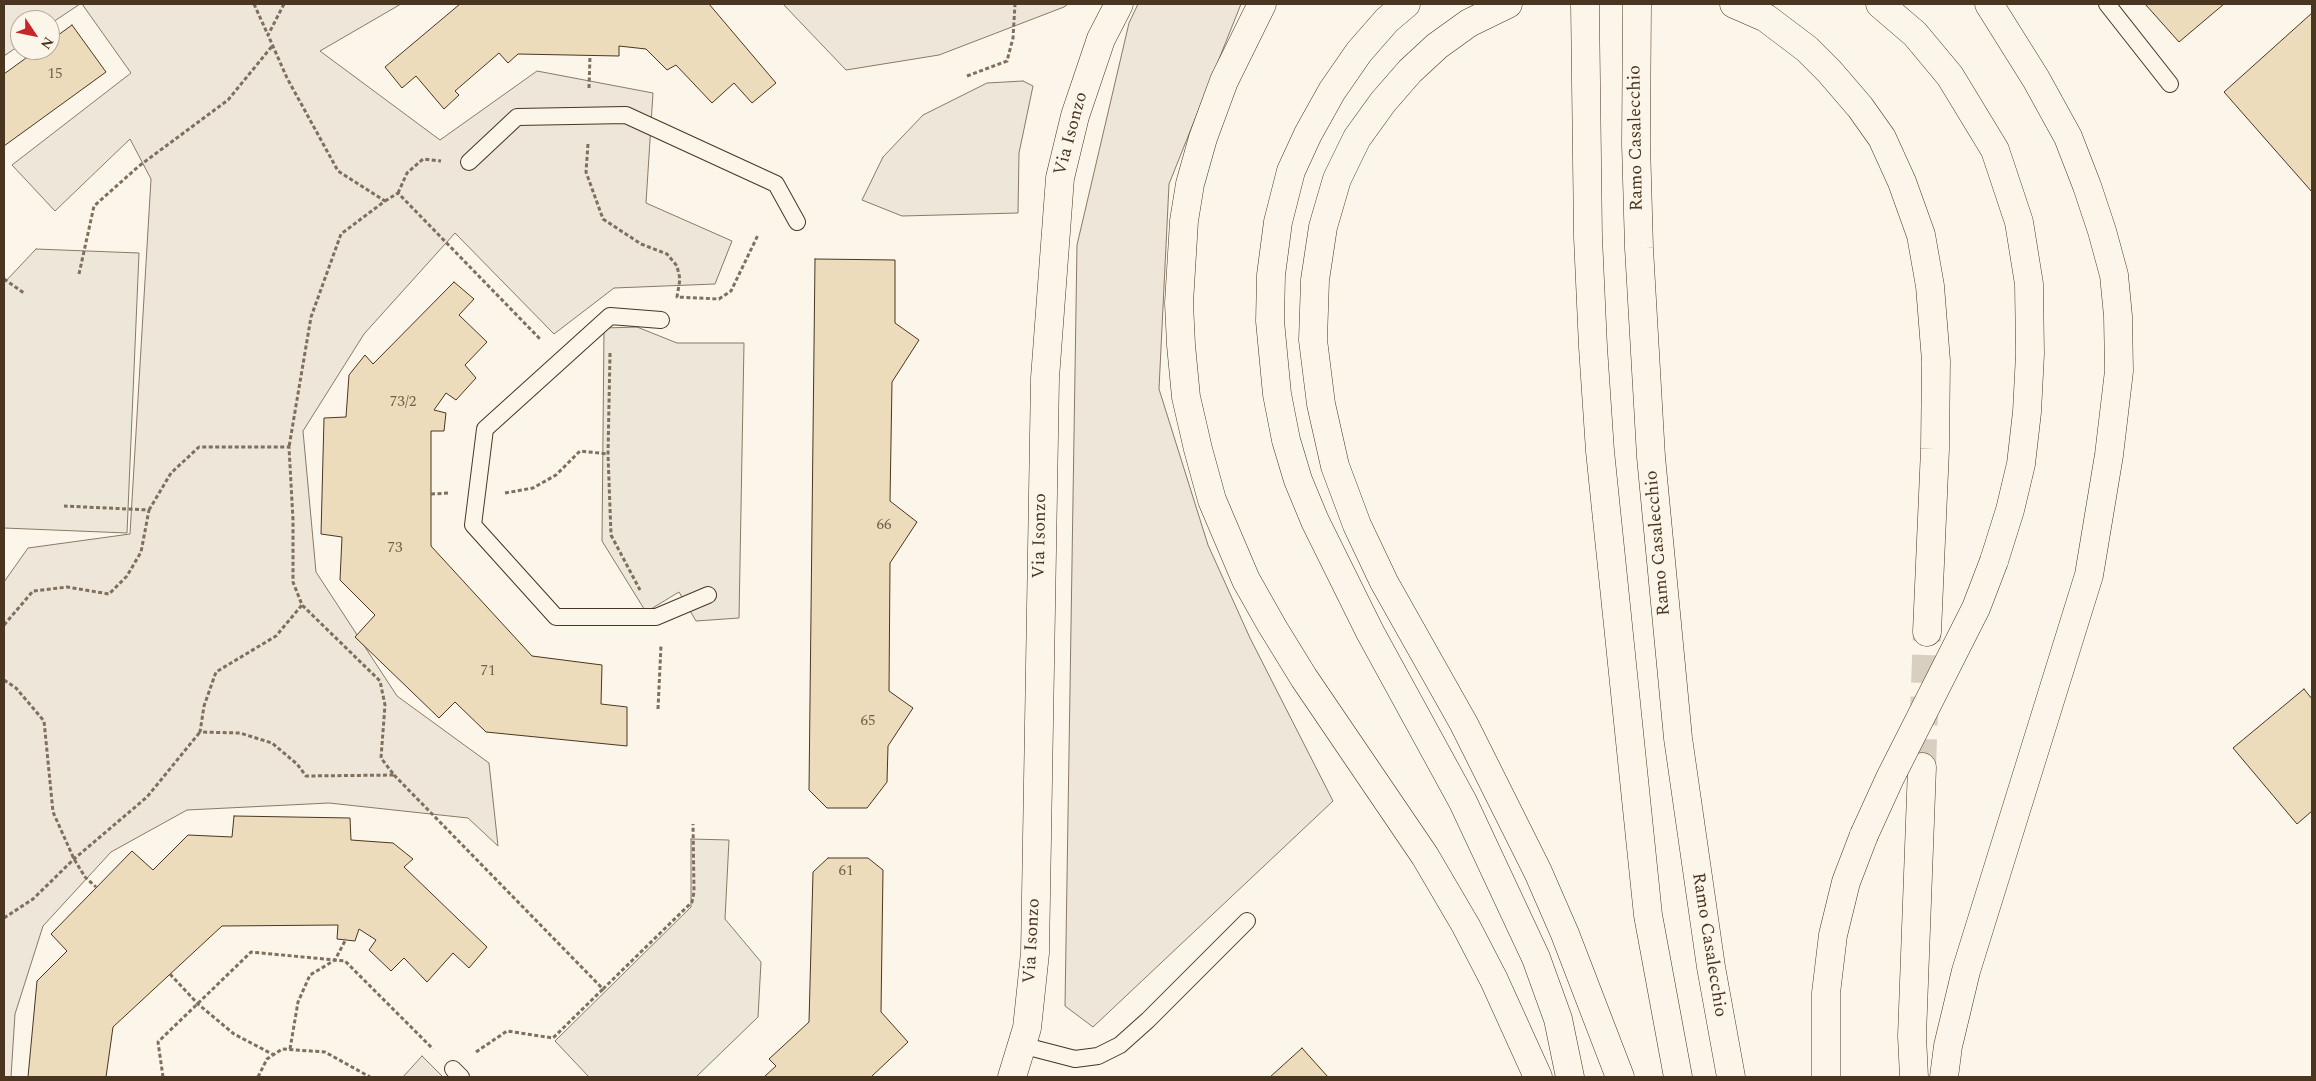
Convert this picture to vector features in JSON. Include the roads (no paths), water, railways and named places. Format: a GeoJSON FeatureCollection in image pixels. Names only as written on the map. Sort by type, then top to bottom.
{"type":"FeatureCollection","features":[{"type":"Feature","properties":{"kind":"main road","name":"Via Isonzo"},"geometry":{"type":"LineString","coordinates":[[1012,1077],[1027,1028],[1035,953],[1044,378],[1060,178],[1075,116],[1102,39],[1119,4]]}},
{"type":"Feature","properties":{"kind":"main road"},"geometry":{"type":"LineString","coordinates":[[1262,4],[1224,81],[1206,130],[1190,184],[1184,221],[1179,303],[1181,345],[1186,397],[1198,448],[1212,500],[1250,587],[1304,678],[1425,856],[1466,926],[1494,980],[1538,1077]]}},
{"type":"Feature","properties":{"kind":"main road"},"geometry":{"type":"LineString","coordinates":[[1406,4],[1387,20],[1364,46],[1332,91],[1308,134],[1291,171],[1278,222],[1272,275],[1270,321],[1277,394],[1298,480],[1315,521],[1370,632],[1463,802],[1536,958],[1558,1019],[1570,1077]]}},
{"type":"Feature","properties":{"kind":"main road"},"geometry":{"type":"LineString","coordinates":[[1508,4],[1469,23],[1437,46],[1388,95],[1357,138],[1337,179],[1323,226],[1315,280],[1313,340],[1321,404],[1335,466],[1357,525],[1384,582],[1464,724],[1538,872],[1620,1077]]}},
{"type":"Feature","properties":{"kind":"main road"},"geometry":{"type":"LineString","coordinates":[[1585,4],[1584,51],[1588,237],[1600,452],[1648,915],[1678,1077]]}},
{"type":"Feature","properties":{"kind":"main road","name":"Ramo Casalecchio"},"geometry":{"type":"LineString","coordinates":[[1637,4],[1639,248],[1651,457],[1678,738],[1709,958],[1731,1077]]}},
{"type":"Feature","properties":{"kind":"main road"},"geometry":{"type":"LineString","coordinates":[[1734,4],[1766,18],[1807,49],[1860,107],[1886,147],[1902,182],[1921,235],[1930,286],[1936,361],[1935,449],[1927,632]]}},
{"type":"Feature","properties":{"kind":"main road"},"geometry":{"type":"LineString","coordinates":[[1826,1077],[1826,993],[1833,935],[1846,882],[1864,835],[1890,778],[1976,608],[1994,561],[2010,510],[2021,464],[2028,412],[2030,354],[2029,284],[2019,222],[1995,150],[1950,76],[1915,34],[1880,4]]}},
{"type":"Feature","properties":{"kind":"main road"},"geometry":{"type":"LineString","coordinates":[[1944,1077],[1948,1046],[1969,962],[2088,575],[2109,455],[2119,371],[2118,316],[2114,275],[2087,186],[2058,121],[2004,25],[1988,4]]}},
{"type":"Feature","properties":{"kind":"main road"},"geometry":{"type":"LineString","coordinates":[[1914,1077],[1912,1036],[1922,767]]}},
{"type":"Feature","properties":{"kind":"lane"},"geometry":{"type":"LineString","coordinates":[[2107,4],[2170,84]]}},
{"type":"Feature","properties":{"kind":"lane"},"geometry":{"type":"LineString","coordinates":[[469,162],[517,117],[626,115],[776,184],[797,222]]}},
{"type":"Feature","properties":{"kind":"lane"},"geometry":{"type":"LineString","coordinates":[[661,320],[610,316],[485,429],[473,525],[556,617],[656,617],[708,595]]}},
{"type":"Feature","properties":{"kind":"lane"},"geometry":{"type":"LineString","coordinates":[[1021,1045],[1075,1059],[1098,1056],[1120,1045],[1148,1020],[1247,921]]}},
{"type":"Feature","properties":{"kind":"tunnel"},"geometry":{"type":"LineString","coordinates":[[1922,767],[1927,632]]}}]}
